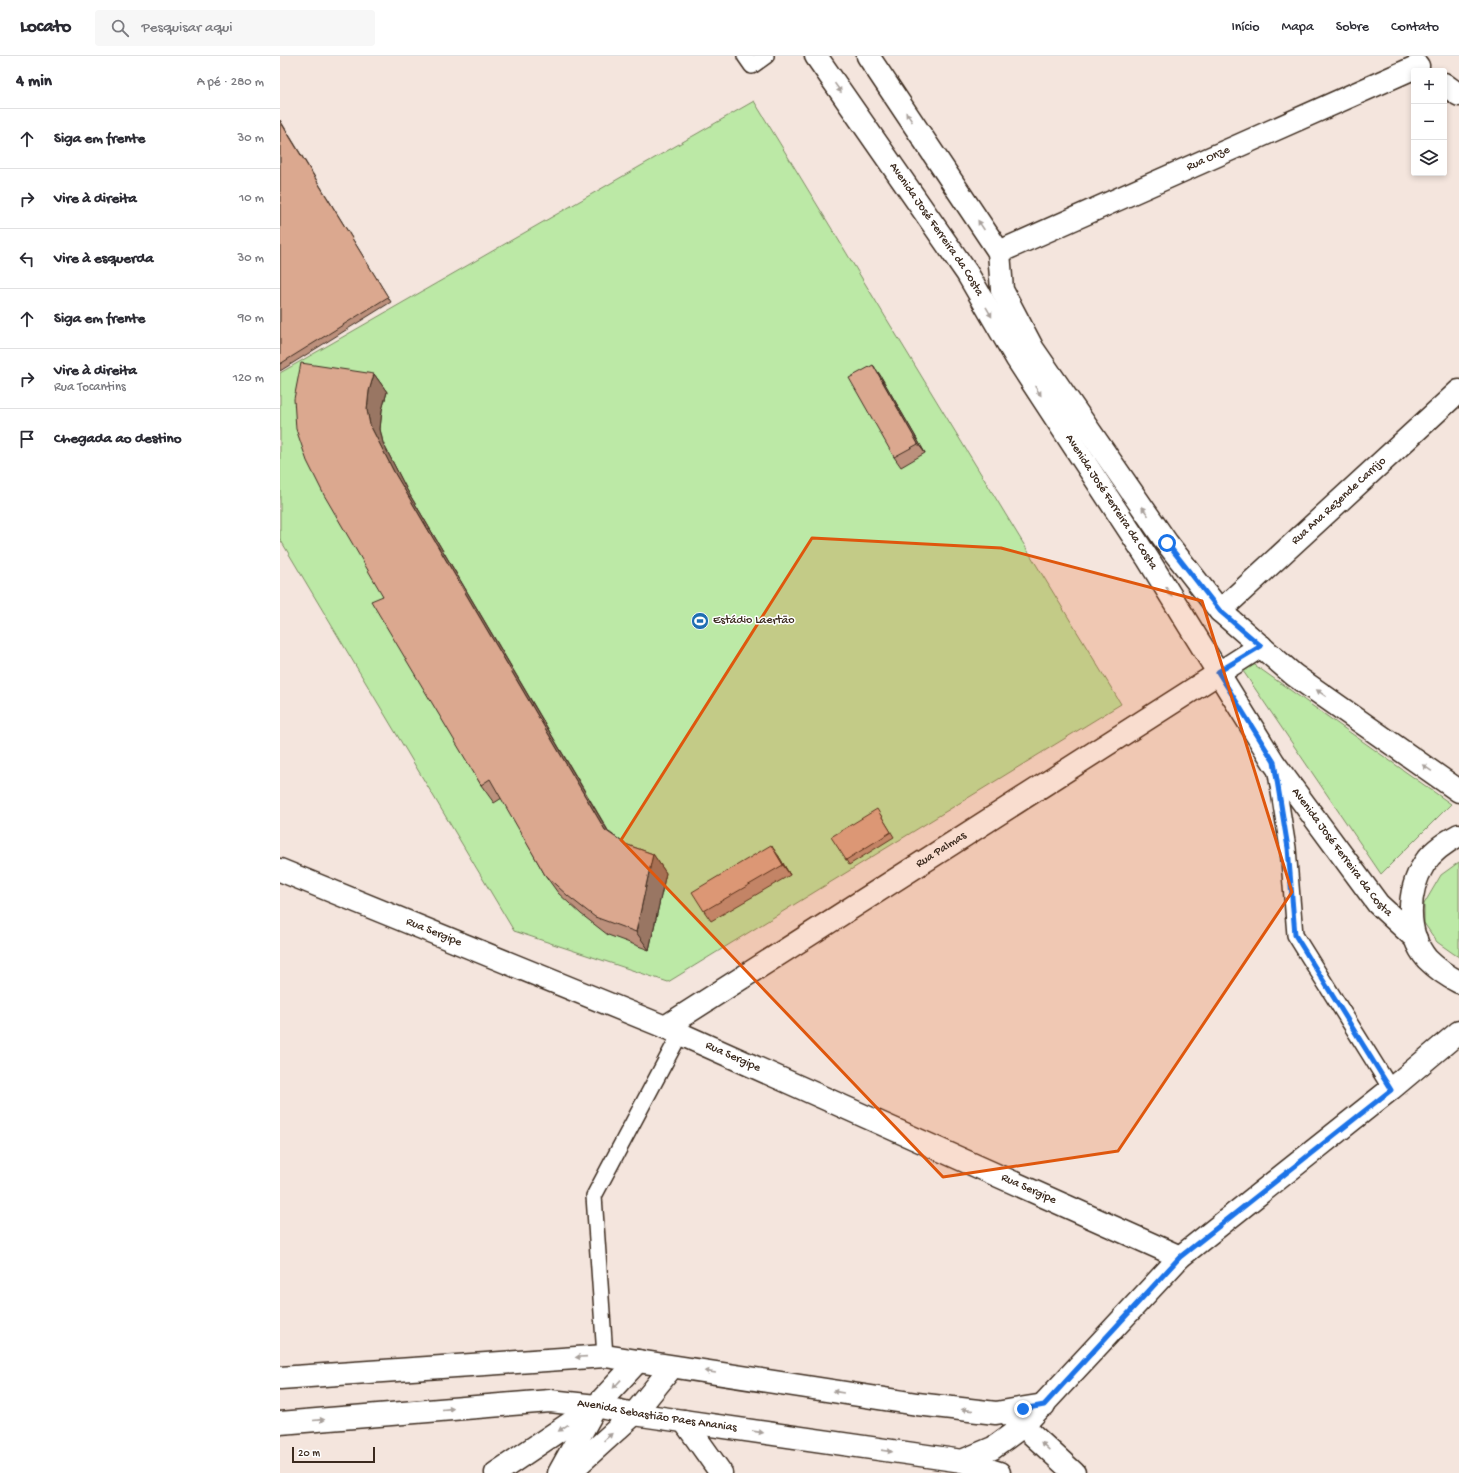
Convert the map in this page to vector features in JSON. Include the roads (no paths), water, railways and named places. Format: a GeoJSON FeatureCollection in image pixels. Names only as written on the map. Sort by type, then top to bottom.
{"type":"FeatureCollection","features":[{"type":"Feature","properties":{"kind":"main road","name":"Avenida José Ferreira da Costa"},"geometry":{"type":"LineString","coordinates":[[816,56],[967,273],[1017,359],[1148,559],[1274,762],[1378,904],[1416,939]]}},
{"type":"Feature","properties":{"kind":"main road"},"geometry":{"type":"LineString","coordinates":[[868,56],[1000,252]]}},
{"type":"Feature","properties":{"kind":"main road","name":"Rua Onze"},"geometry":{"type":"LineString","coordinates":[[1000,252],[1415,64]]}},
{"type":"Feature","properties":{"kind":"main road"},"geometry":{"type":"LineString","coordinates":[[1447,86],[1459,95]]}},
{"type":"Feature","properties":{"kind":"main road","name":"Avenida José Ferreira da Costa"},"geometry":{"type":"LineString","coordinates":[[1000,252],[1002,290],[1033,349],[1167,543],[1220,611],[1294,675],[1459,790]]}},
{"type":"Feature","properties":{"kind":"main road","name":"Rua Ana Rezende Carrijo"},"geometry":{"type":"LineString","coordinates":[[1220,611],[1459,391]]}},
{"type":"Feature","properties":{"kind":"main road","name":"Rua Palmas"},"geometry":{"type":"LineString","coordinates":[[672,1031],[1218,672],[1261,646]]}},
{"type":"Feature","properties":{"kind":"main road"},"geometry":{"type":"LineString","coordinates":[[1459,835],[1443,844],[1424,863],[1413,887],[1410,913],[1416,939],[1427,958],[1442,973],[1459,982]]}},
{"type":"Feature","properties":{"kind":"main road","name":"Rua Sergipe"},"geometry":{"type":"LineString","coordinates":[[280,870],[672,1031],[1180,1257]]}},
{"type":"Feature","properties":{"kind":"main road"},"geometry":{"type":"LineString","coordinates":[[962,1461],[993,1448],[1023,1426],[1180,1257],[1391,1090],[1459,1032]]}},
{"type":"Feature","properties":{"kind":"main road"},"geometry":{"type":"LineString","coordinates":[[280,1378],[604,1356],[917,1404],[996,1413],[1044,1405]]}},
{"type":"Feature","properties":{"kind":"main road"},"geometry":{"type":"LineString","coordinates":[[496,1473],[596,1406],[638,1361]]}},
{"type":"Feature","properties":{"kind":"main road"},"geometry":{"type":"LineString","coordinates":[[569,1473],[634,1414],[672,1367]]}},
{"type":"Feature","properties":{"kind":"main road","name":"Avenida Sebastião Paes Ananias"},"geometry":{"type":"LineString","coordinates":[[280,1423],[550,1402],[596,1406],[634,1414],[962,1461],[999,1473]]}},
{"type":"Feature","properties":{"kind":"main road"},"geometry":{"type":"LineString","coordinates":[[559,1473],[596,1406]]}},
{"type":"Feature","properties":{"kind":"main road"},"geometry":{"type":"LineString","coordinates":[[1006,1412],[1074,1473]]}},
{"type":"Feature","properties":{"kind":"main road"},"geometry":{"type":"LineString","coordinates":[[684,1421],[721,1473]]}},
{"type":"Feature","properties":{"kind":"lane"},"geometry":{"type":"LineString","coordinates":[[745,56],[752,66],[766,56]]}},
{"type":"Feature","properties":{"kind":"lane"},"geometry":{"type":"LineString","coordinates":[[1274,762],[1288,848],[1295,935],[1391,1090]]}},
{"type":"Feature","properties":{"kind":"lane"},"geometry":{"type":"LineString","coordinates":[[604,1356],[594,1196],[672,1031]]}},
{"type":"Feature","properties":{"kind":"place","name":"Estádio Laertão"},"geometry":{"type":"Point","coordinates":[700,621]}}]}
